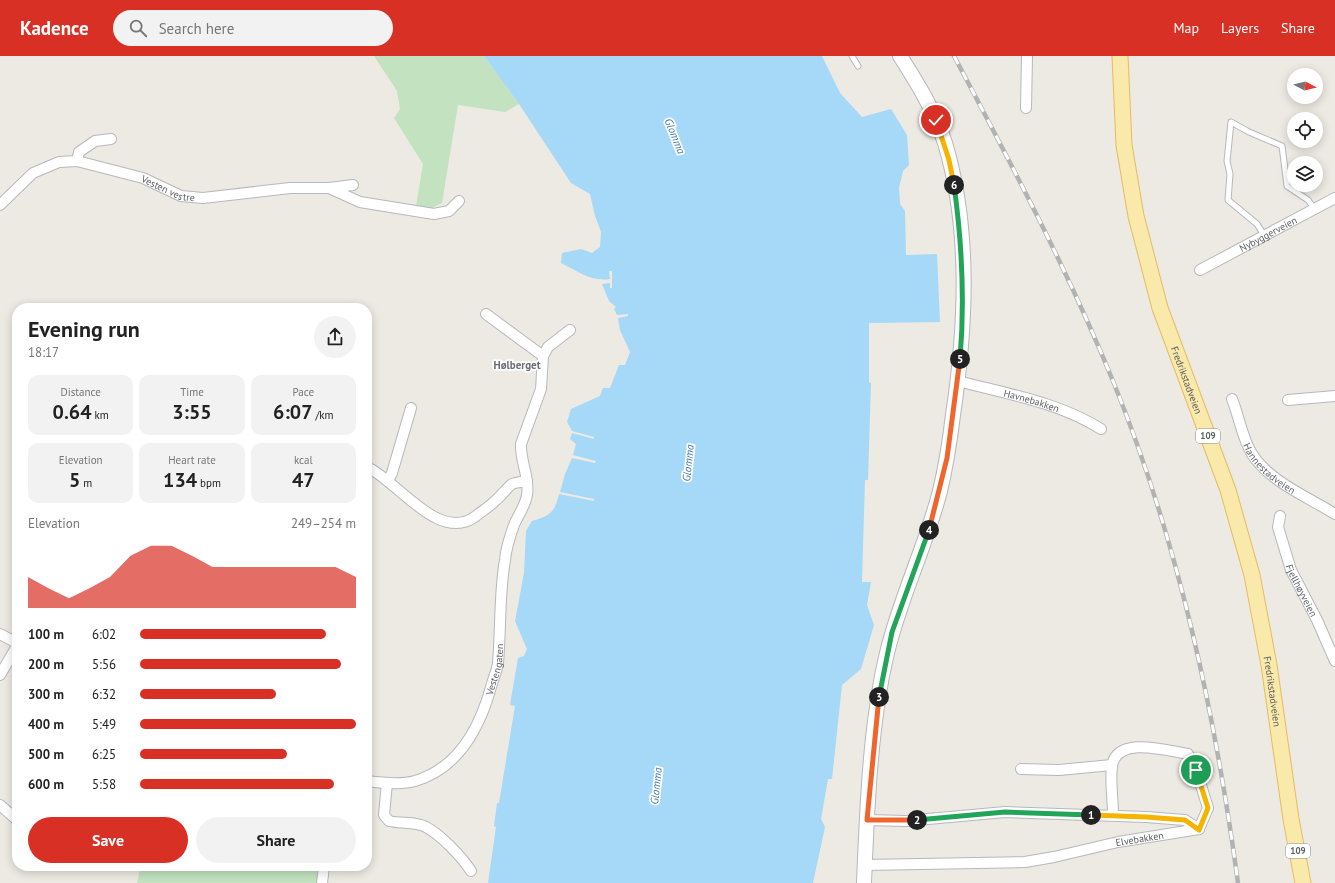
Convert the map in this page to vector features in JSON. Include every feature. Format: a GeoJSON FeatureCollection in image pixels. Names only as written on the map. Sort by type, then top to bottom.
{"type":"FeatureCollection","features":[{"type":"Feature","properties":{"kind":"main road"},"geometry":{"type":"LineString","coordinates":[[864,883],[867,820],[875,727],[881,682],[892,632],[929,529],[940,491],[947,458],[958,381],[961,343],[962,272],[954,185],[949,160],[936,120],[916,81],[900,56]]}},
{"type":"Feature","properties":{"kind":"main road","name":"Fredrikstadveien"},"geometry":{"type":"LineString","coordinates":[[1120,56],[1124,145],[1136,216],[1160,308],[1228,490],[1252,575],[1270,665],[1290,819],[1294,883]]}},
{"type":"Feature","properties":{"kind":"main road","name":"Fredrikstadveien"},"geometry":{"type":"LineString","coordinates":[[1290,819],[1303,883]]}},
{"type":"Feature","properties":{"kind":"street"},"geometry":{"type":"LineString","coordinates":[[1026,108],[1027,56]]}},
{"type":"Feature","properties":{"kind":"street"},"geometry":{"type":"LineString","coordinates":[[77,162],[79,152],[95,141],[111,139]]}},
{"type":"Feature","properties":{"kind":"street","name":"Vesten vestre"},"geometry":{"type":"LineString","coordinates":[[0,205],[32,173],[59,162],[77,162],[143,178],[181,196],[203,198],[290,188],[329,188],[353,185]]}},
{"type":"Feature","properties":{"kind":"street"},"geometry":{"type":"LineString","coordinates":[[329,188],[360,202],[434,214],[449,211],[459,201]]}},
{"type":"Feature","properties":{"kind":"street","name":"Nybyggerveien"},"geometry":{"type":"LineString","coordinates":[[1200,270],[1335,198]]}},
{"type":"Feature","properties":{"kind":"street"},"geometry":{"type":"LineString","coordinates":[[486,314],[543,356],[548,347],[570,330]]}},
{"type":"Feature","properties":{"kind":"street","name":"Vestengaten"},"geometry":{"type":"LineString","coordinates":[[372,782],[414,782],[434,774],[448,764],[476,730],[485,708],[498,664],[505,560],[514,525],[524,507],[527,493],[527,481],[520,453],[521,444],[541,389],[543,356]]}},
{"type":"Feature","properties":{"kind":"street","name":"Havnebakken"},"geometry":{"type":"LineString","coordinates":[[958,381],[1018,395],[1064,410],[1101,429]]}},
{"type":"Feature","properties":{"kind":"street"},"geometry":{"type":"LineString","coordinates":[[1288,400],[1335,396]]}},
{"type":"Feature","properties":{"kind":"street","name":"Hannestadveien"},"geometry":{"type":"LineString","coordinates":[[1232,399],[1246,441],[1252,454],[1260,464],[1276,478],[1335,514]]}},
{"type":"Feature","properties":{"kind":"street"},"geometry":{"type":"LineString","coordinates":[[388,481],[392,473],[411,408]]}},
{"type":"Feature","properties":{"kind":"street"},"geometry":{"type":"LineString","coordinates":[[372,470],[436,519],[447,522],[461,523],[473,518],[494,503],[514,483],[527,481]]}},
{"type":"Feature","properties":{"kind":"street","name":"Fjellhøyveien"},"geometry":{"type":"LineString","coordinates":[[1280,516],[1278,527],[1291,570],[1317,620],[1335,661]]}},
{"type":"Feature","properties":{"kind":"street"},"geometry":{"type":"LineString","coordinates":[[0,634],[12,640]]}},
{"type":"Feature","properties":{"kind":"street"},"geometry":{"type":"LineString","coordinates":[[0,675],[12,655]]}},
{"type":"Feature","properties":{"kind":"street"},"geometry":{"type":"LineString","coordinates":[[867,820],[906,821],[1005,812],[1113,815],[1185,820],[1199,830],[1208,808],[1196,770],[1188,754],[1135,746],[1119,752],[1112,765],[1113,815]]}},
{"type":"Feature","properties":{"kind":"street"},"geometry":{"type":"LineString","coordinates":[[1021,769],[1059,770],[1112,765]]}},
{"type":"Feature","properties":{"kind":"street"},"geometry":{"type":"LineString","coordinates":[[387,783],[384,815],[389,822],[416,824],[426,827],[464,860],[471,871]]}},
{"type":"Feature","properties":{"kind":"street"},"geometry":{"type":"LineString","coordinates":[[0,805],[12,816]]}},
{"type":"Feature","properties":{"kind":"street","name":"Elvebakken"},"geometry":{"type":"LineString","coordinates":[[865,864],[1025,862],[1054,857],[1118,842],[1199,830]]}},
{"type":"Feature","properties":{"kind":"street"},"geometry":{"type":"LineString","coordinates":[[322,883],[323,871]]}},
{"type":"Feature","properties":{"kind":"lane"},"geometry":{"type":"LineString","coordinates":[[852,56],[858,66]]}},
{"type":"Feature","properties":{"kind":"lane"},"geometry":{"type":"LineString","coordinates":[[1264,236],[1257,224],[1228,200],[1230,174],[1227,161],[1231,122],[1249,132],[1282,146],[1287,186],[1308,200],[1314,208]]}},
{"type":"Feature","properties":{"kind":"green space"},"geometry":{"type":"Polygon","coordinates":[[[374,56],[484,56],[519,104],[505,112],[458,105],[442,203],[430,209],[416,207],[423,164],[394,118],[400,109],[397,91],[374,56]]]}},
{"type":"Feature","properties":{"kind":"green space"},"geometry":{"type":"Polygon","coordinates":[[[140,871],[319,871],[318,883],[137,883],[140,871]]]}},
{"type":"Feature","properties":{"kind":"water","name":"Glomma"},"geometry":{"type":"Polygon","coordinates":[[[484,56],[822,56],[840,93],[862,117],[891,109],[907,135],[909,165],[903,171],[899,188],[900,204],[905,211],[906,255],[937,254],[940,322],[869,323],[869,382],[871,383],[868,480],[865,480],[862,582],[871,582],[867,605],[874,625],[861,669],[842,685],[832,779],[828,779],[821,819],[825,827],[813,883],[488,883],[496,827],[494,826],[497,803],[499,803],[515,706],[510,705],[518,658],[524,656],[527,649],[515,621],[524,573],[526,531],[532,521],[547,515],[553,510],[559,494],[594,501],[594,499],[560,492],[565,474],[572,458],[595,463],[596,461],[573,455],[576,444],[570,439],[572,433],[594,439],[594,437],[572,431],[567,422],[571,409],[600,396],[603,388],[610,388],[619,365],[625,365],[630,352],[620,330],[618,318],[628,316],[628,314],[617,315],[614,309],[616,307],[609,301],[602,284],[610,283],[610,288],[612,288],[612,271],[609,271],[610,279],[603,280],[585,275],[561,263],[562,253],[581,249],[592,253],[600,247],[601,232],[595,216],[590,194],[571,183],[519,104],[484,56]]]}},
{"type":"Feature","properties":{"kind":"railway"},"geometry":{"type":"LineString","coordinates":[[954,56],[1059,260],[1115,386],[1138,446],[1176,568],[1192,630],[1218,756],[1238,883]]}},
{"type":"Feature","properties":{"kind":"district","name":"Hølberget"},"geometry":{"type":"Point","coordinates":[517,365]}},
{"type":"Feature","properties":{"kind":"route"},"geometry":{"type":"LineString","coordinates":[[936,120],[949,160],[954,185],[961,242],[963,305],[958,381],[947,458],[940,491],[911,582],[892,632],[886,655],[875,727],[867,820],[906,821],[1005,812],[1146,817],[1185,820],[1199,830],[1208,808],[1196,770]]}}]}
